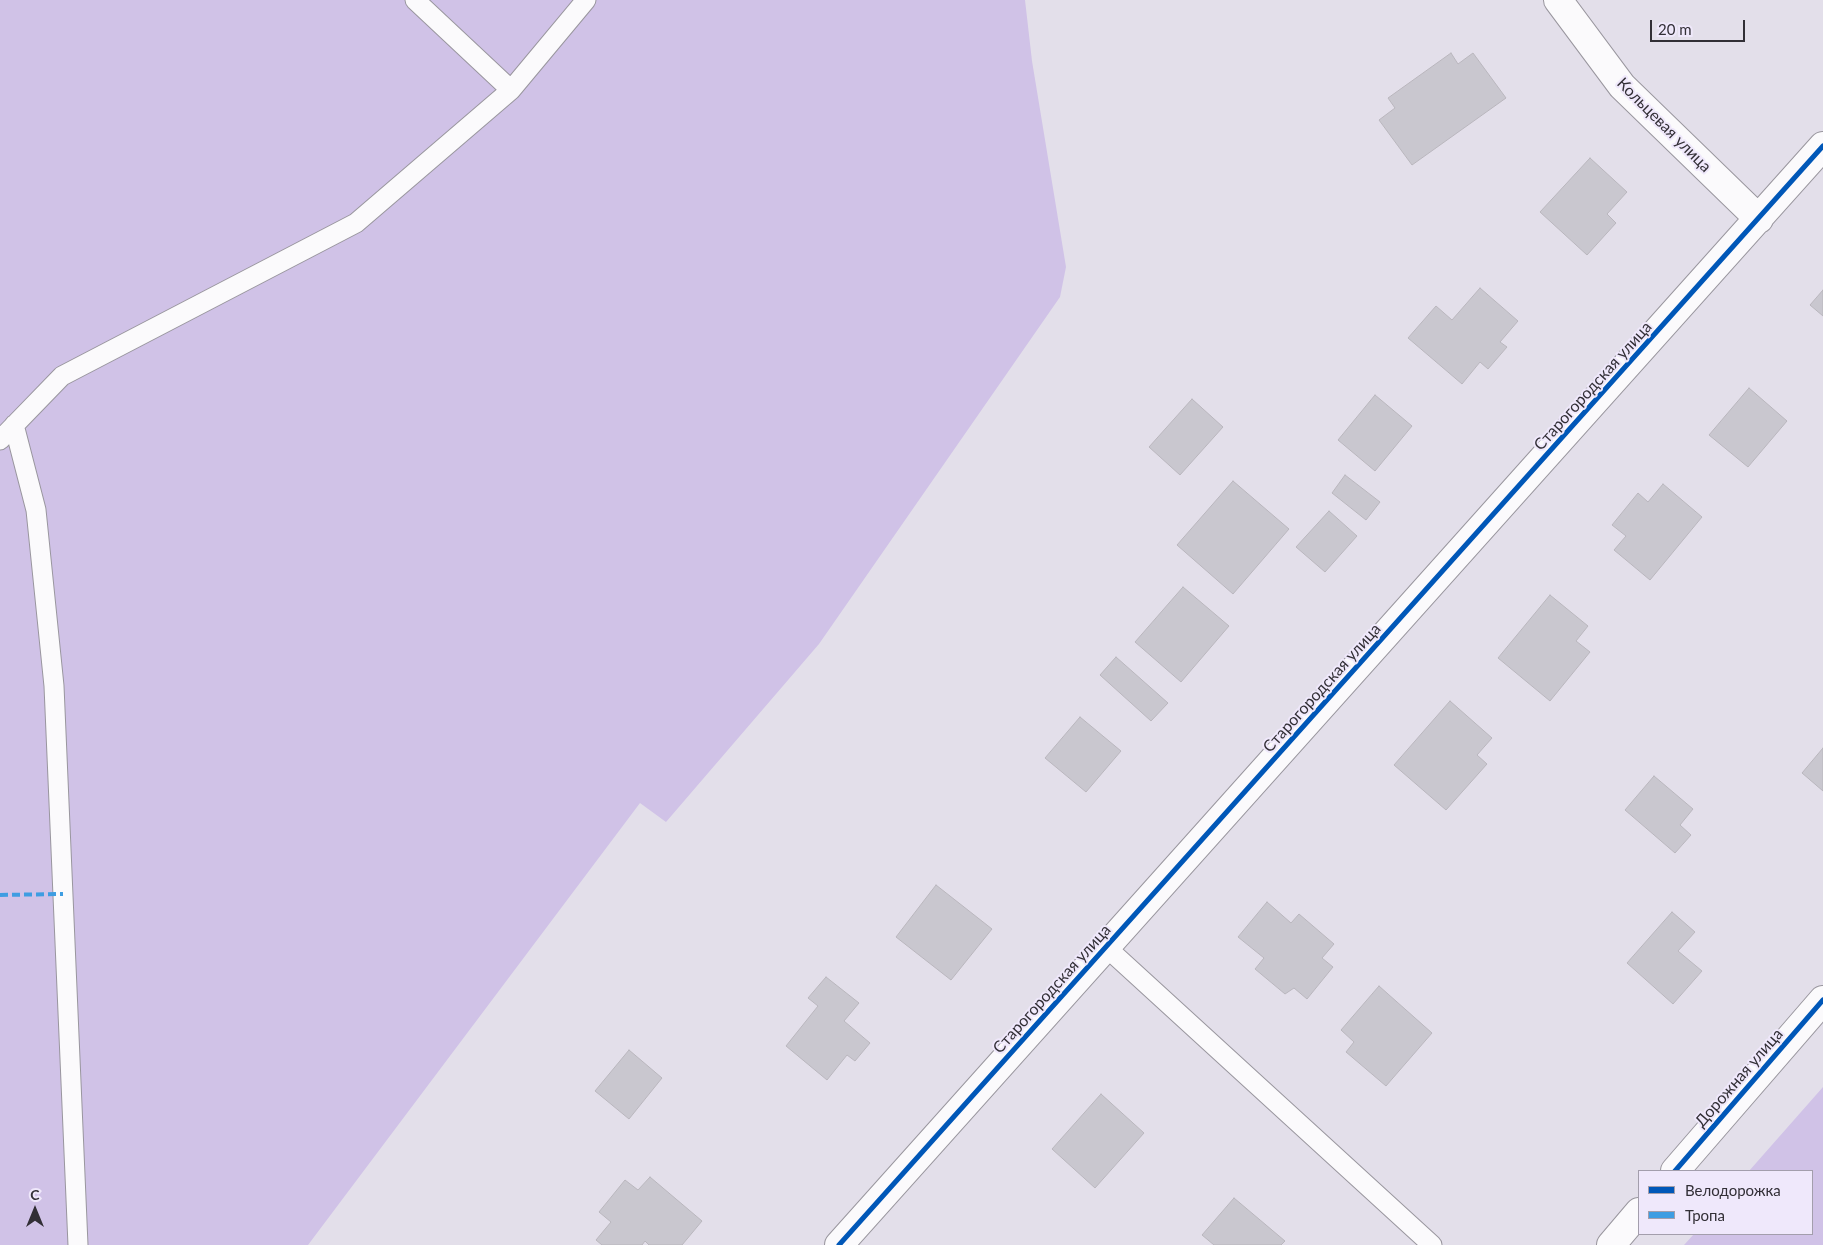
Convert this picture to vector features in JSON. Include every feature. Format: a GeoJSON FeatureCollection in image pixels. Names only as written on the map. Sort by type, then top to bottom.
{"type":"FeatureCollection","features":[{"type":"Feature","properties":{"kind":"street","name":"Кольцевая улица"},"geometry":{"type":"LineString","coordinates":[[1558,0],[1622,86],[1759,219]]}},
{"type":"Feature","properties":{"kind":"street","name":"Старогородская улица"},"geometry":{"type":"LineString","coordinates":[[839,1245],[1823,146]]}},
{"type":"Feature","properties":{"kind":"street","name":"Дорожная улица"},"geometry":{"type":"LineString","coordinates":[[1676,1170],[1823,1000]]}},
{"type":"Feature","properties":{"kind":"street"},"geometry":{"type":"LineString","coordinates":[[1611,1245],[1638,1213]]}},
{"type":"Feature","properties":{"kind":"lane"},"geometry":{"type":"LineString","coordinates":[[415,0],[511,90]]}},
{"type":"Feature","properties":{"kind":"lane"},"geometry":{"type":"LineString","coordinates":[[0,440],[62,376],[356,223],[511,90],[586,0]]}},
{"type":"Feature","properties":{"kind":"lane"},"geometry":{"type":"LineString","coordinates":[[14,425],[36,510],[54,686],[78,1245]]}},
{"type":"Feature","properties":{"kind":"lane"},"geometry":{"type":"LineString","coordinates":[[1106,947],[1432,1245]]}},
{"type":"Feature","properties":{"kind":"shaded area"},"geometry":{"type":"Polygon","coordinates":[[[0,0],[1025,0],[1032,61],[1066,267],[1060,297],[819,644],[666,822],[640,803],[308,1245],[0,1245],[0,0]]]}},
{"type":"Feature","properties":{"kind":"shaded area"},"geometry":{"type":"Polygon","coordinates":[[[1823,1087],[1823,1245],[1684,1245],[1693,1235],[1813,1235],[1813,1170],[1750,1170],[1823,1087]]]}},
{"type":"Feature","properties":{"kind":"building"},"geometry":{"type":"Polygon","coordinates":[[[1451,53],[1458,64],[1473,53],[1506,98],[1412,165],[1379,120],[1395,108],[1388,98],[1451,53]]]}},
{"type":"Feature","properties":{"kind":"building"},"geometry":{"type":"Polygon","coordinates":[[[1590,158],[1627,192],[1607,214],[1616,223],[1587,255],[1540,212],[1590,158]]]}},
{"type":"Feature","properties":{"kind":"building"},"geometry":{"type":"Polygon","coordinates":[[[1480,288],[1518,321],[1500,342],[1507,347],[1488,369],[1480,362],[1462,384],[1408,338],[1436,306],[1452,320],[1480,288]]]}},
{"type":"Feature","properties":{"kind":"building"},"geometry":{"type":"Polygon","coordinates":[[[1823,290],[1823,316],[1810,305],[1823,290]]]}},
{"type":"Feature","properties":{"kind":"building"},"geometry":{"type":"Polygon","coordinates":[[[1749,388],[1787,421],[1748,467],[1709,435],[1749,388]]]}},
{"type":"Feature","properties":{"kind":"building"},"geometry":{"type":"Polygon","coordinates":[[[1375,395],[1412,426],[1375,471],[1338,440],[1375,395]]]}},
{"type":"Feature","properties":{"kind":"building"},"geometry":{"type":"Polygon","coordinates":[[[1192,399],[1223,427],[1180,475],[1149,447],[1192,399]]]}},
{"type":"Feature","properties":{"kind":"building"},"geometry":{"type":"Polygon","coordinates":[[[1345,475],[1380,502],[1366,520],[1332,493],[1345,475]]]}},
{"type":"Feature","properties":{"kind":"building"},"geometry":{"type":"Polygon","coordinates":[[[1233,481],[1289,529],[1233,594],[1177,545],[1233,481]]]}},
{"type":"Feature","properties":{"kind":"building"},"geometry":{"type":"Polygon","coordinates":[[[1663,484],[1702,517],[1650,580],[1614,550],[1626,536],[1612,525],[1638,493],[1648,502],[1663,484]]]}},
{"type":"Feature","properties":{"kind":"building"},"geometry":{"type":"Polygon","coordinates":[[[1329,511],[1357,536],[1325,572],[1296,547],[1329,511]]]}},
{"type":"Feature","properties":{"kind":"building"},"geometry":{"type":"Polygon","coordinates":[[[1183,587],[1229,626],[1181,682],[1135,642],[1183,587]]]}},
{"type":"Feature","properties":{"kind":"building"},"geometry":{"type":"Polygon","coordinates":[[[1550,595],[1588,626],[1576,641],[1590,652],[1550,701],[1498,658],[1550,595]]]}},
{"type":"Feature","properties":{"kind":"building"},"geometry":{"type":"Polygon","coordinates":[[[1116,657],[1168,703],[1151,721],[1100,675],[1116,657]]]}},
{"type":"Feature","properties":{"kind":"building"},"geometry":{"type":"Polygon","coordinates":[[[1450,701],[1492,738],[1477,755],[1487,764],[1446,810],[1394,765],[1450,701]]]}},
{"type":"Feature","properties":{"kind":"building"},"geometry":{"type":"Polygon","coordinates":[[[1080,717],[1121,751],[1086,792],[1045,758],[1080,717]]]}},
{"type":"Feature","properties":{"kind":"building"},"geometry":{"type":"Polygon","coordinates":[[[1823,748],[1823,791],[1802,773],[1823,748]]]}},
{"type":"Feature","properties":{"kind":"building"},"geometry":{"type":"Polygon","coordinates":[[[1654,776],[1693,809],[1680,825],[1691,835],[1675,853],[1625,810],[1654,776]]]}},
{"type":"Feature","properties":{"kind":"building"},"geometry":{"type":"Polygon","coordinates":[[[936,885],[992,929],[951,980],[896,937],[936,885]]]}},
{"type":"Feature","properties":{"kind":"building"},"geometry":{"type":"Polygon","coordinates":[[[1267,902],[1291,923],[1299,914],[1334,944],[1322,958],[1333,967],[1307,999],[1294,988],[1285,994],[1255,969],[1264,958],[1238,937],[1267,902]]]}},
{"type":"Feature","properties":{"kind":"building"},"geometry":{"type":"Polygon","coordinates":[[[1672,912],[1695,932],[1678,951],[1702,971],[1673,1004],[1627,963],[1672,912]]]}},
{"type":"Feature","properties":{"kind":"building"},"geometry":{"type":"Polygon","coordinates":[[[826,977],[859,1003],[844,1021],[870,1043],[855,1061],[847,1055],[827,1080],[786,1046],[818,1006],[808,998],[826,977]]]}},
{"type":"Feature","properties":{"kind":"building"},"geometry":{"type":"Polygon","coordinates":[[[1379,986],[1432,1033],[1386,1086],[1346,1052],[1354,1042],[1341,1030],[1379,986]]]}},
{"type":"Feature","properties":{"kind":"building"},"geometry":{"type":"Polygon","coordinates":[[[629,1050],[662,1078],[629,1119],[595,1091],[629,1050]]]}},
{"type":"Feature","properties":{"kind":"building"},"geometry":{"type":"Polygon","coordinates":[[[1101,1094],[1144,1133],[1095,1188],[1052,1149],[1101,1094]]]}},
{"type":"Feature","properties":{"kind":"building"},"geometry":{"type":"Polygon","coordinates":[[[650,1177],[702,1221],[682,1245],[649,1245],[645,1241],[642,1245],[602,1245],[596,1240],[611,1222],[599,1212],[625,1180],[638,1190],[650,1177]]]}},
{"type":"Feature","properties":{"kind":"building"},"geometry":{"type":"Polygon","coordinates":[[[1234,1198],[1285,1241],[1281,1245],[1214,1245],[1202,1235],[1234,1198]]]}},
{"type":"Feature","properties":{"kind":"marked path"},"geometry":{"type":"LineString","coordinates":[[0,895],[63,894]]}},
{"type":"Feature","properties":{"kind":"cycle path"},"geometry":{"type":"LineString","coordinates":[[839,1245],[1823,146]]}},
{"type":"Feature","properties":{"kind":"cycle path"},"geometry":{"type":"LineString","coordinates":[[1676,1170],[1823,1000]]}}]}
